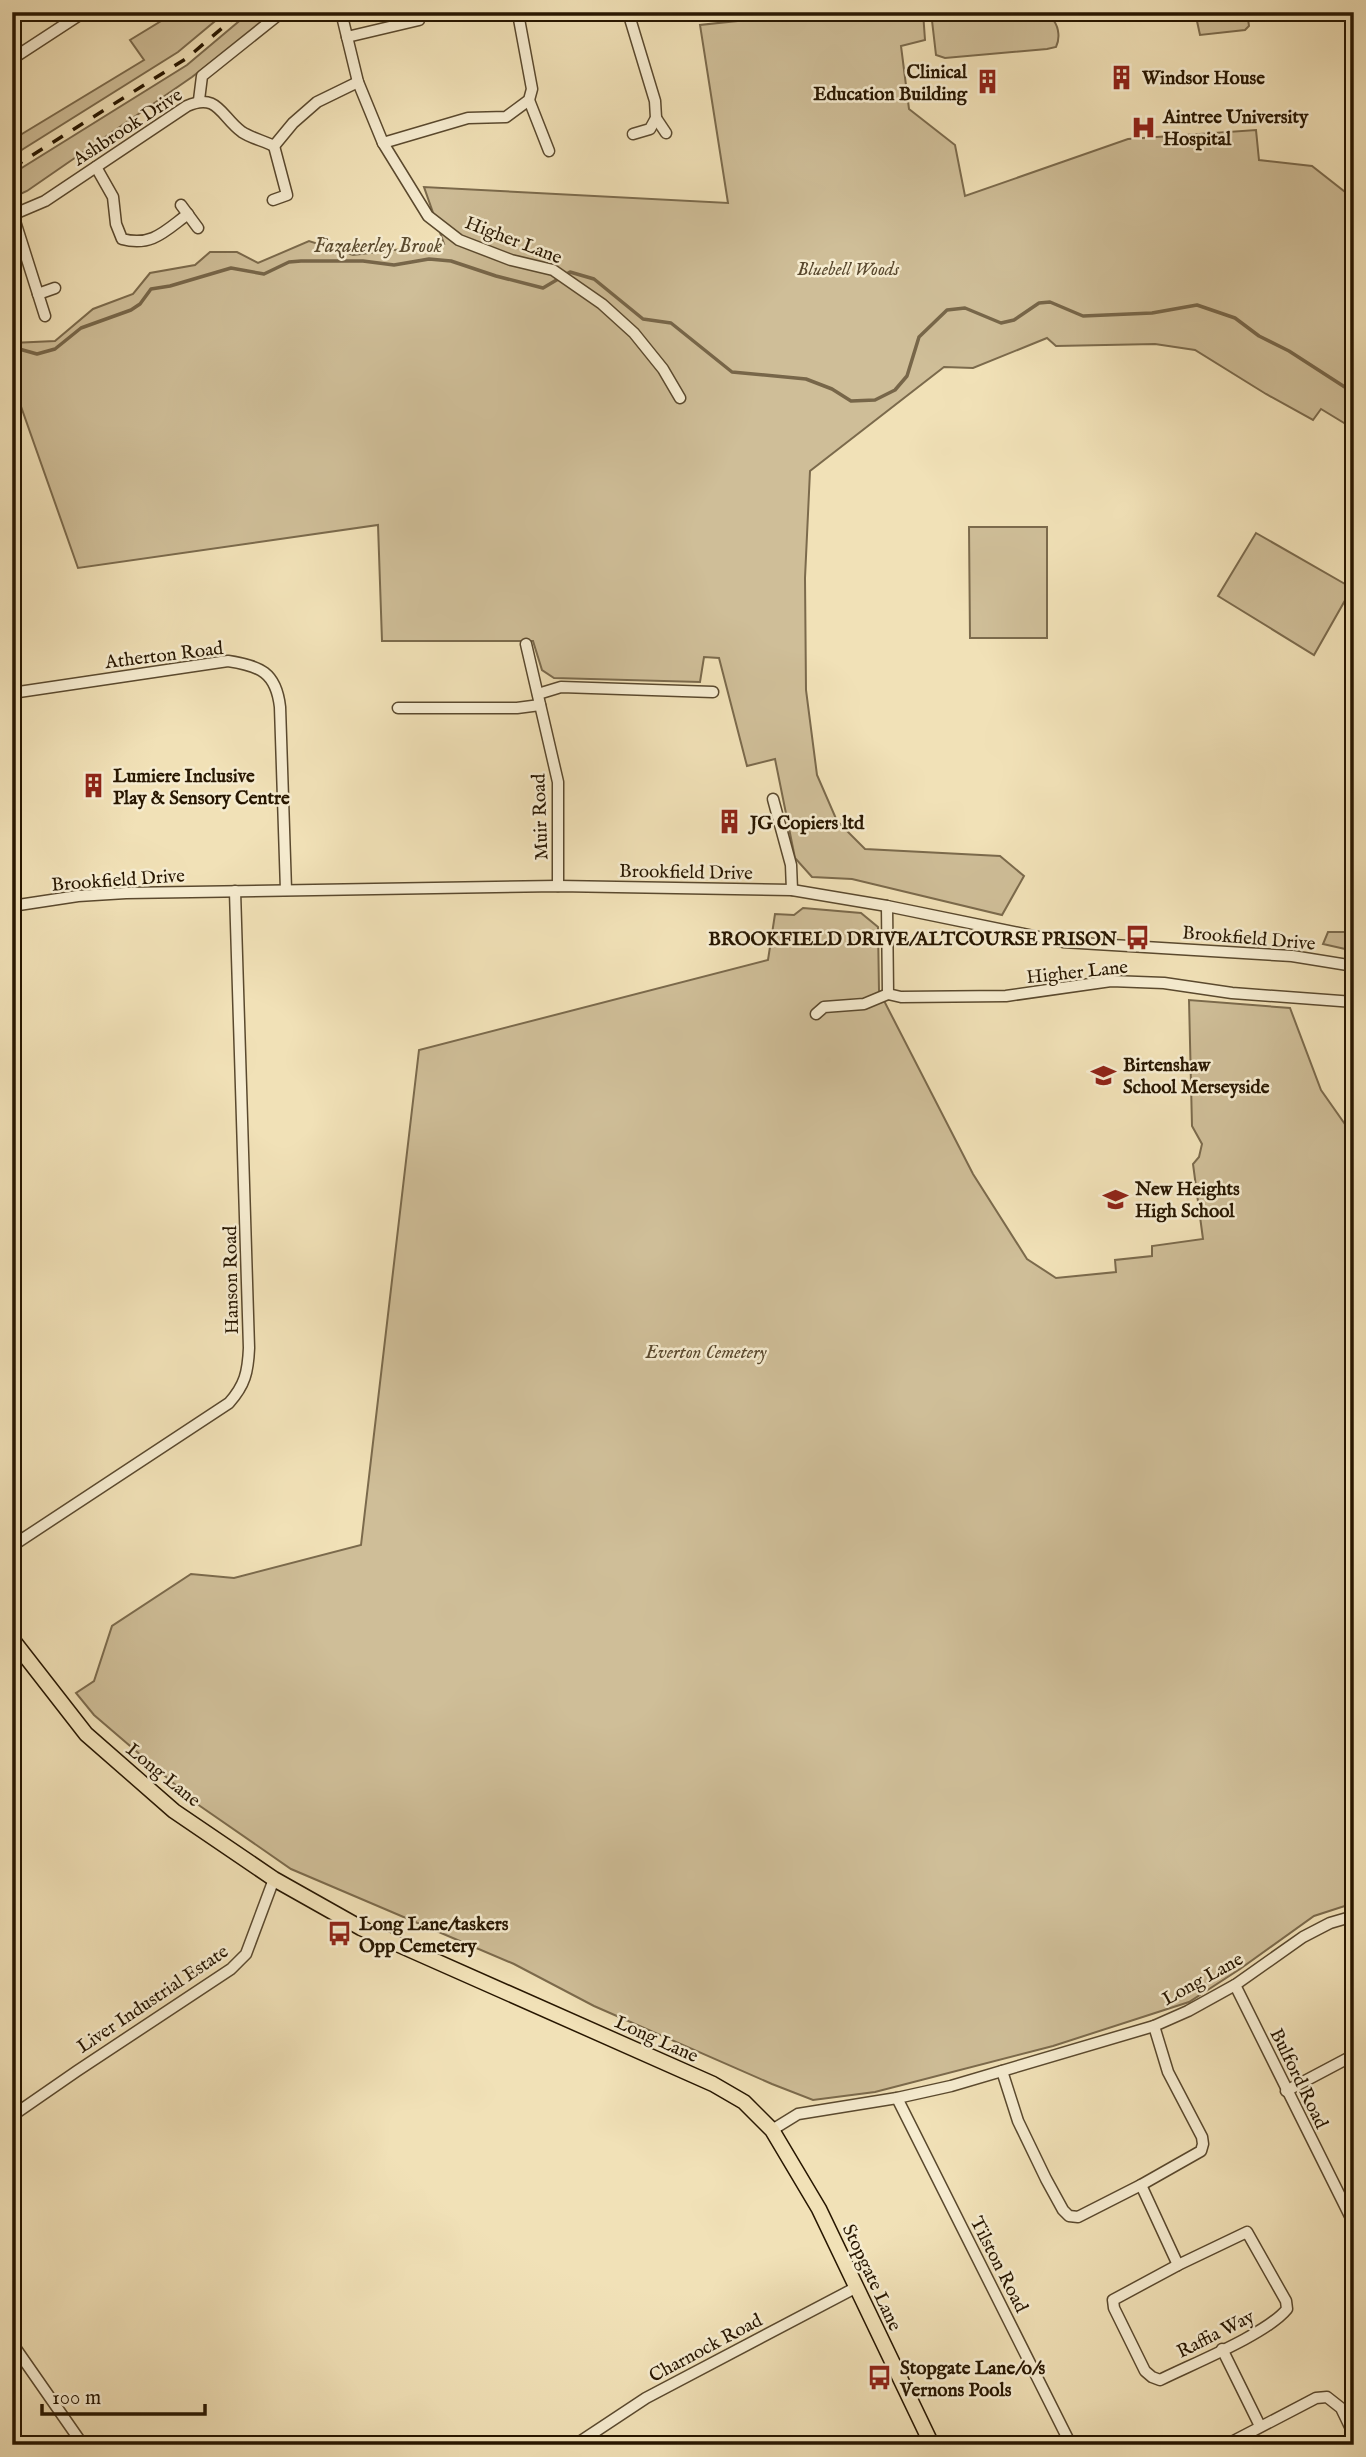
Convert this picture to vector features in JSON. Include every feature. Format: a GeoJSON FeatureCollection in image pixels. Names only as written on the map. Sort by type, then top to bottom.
{"type":"FeatureCollection","features":[{"type":"Feature","properties":{"kind":"main road","name":"Long Lane"},"geometry":{"type":"LineString","coordinates":[[12,1639],[86,1734],[174,1811],[274,1879],[360,1928],[713,2084],[744,2102],[772,2130]]}},
{"type":"Feature","properties":{"kind":"main road","name":"Stopgate Lane"},"geometry":{"type":"LineString","coordinates":[[772,2130],[819,2209],[932,2445]]}},
{"type":"Feature","properties":{"kind":"street"},"geometry":{"type":"LineString","coordinates":[[12,59],[84,12]]}},
{"type":"Feature","properties":{"kind":"street"},"geometry":{"type":"LineString","coordinates":[[199,100],[202,76],[282,12]]}},
{"type":"Feature","properties":{"kind":"street","name":"Higher Lane"},"geometry":{"type":"LineString","coordinates":[[341,12],[358,82],[383,144],[428,215],[459,240],[511,260],[554,270],[602,304],[634,333],[663,369],[680,398]]}},
{"type":"Feature","properties":{"kind":"street"},"geometry":{"type":"LineString","coordinates":[[347,37],[419,20],[417,12]]}},
{"type":"Feature","properties":{"kind":"street"},"geometry":{"type":"LineString","coordinates":[[522,12],[519,19],[532,89],[529,100],[549,151]]}},
{"type":"Feature","properties":{"kind":"street"},"geometry":{"type":"LineString","coordinates":[[628,12],[655,101],[656,118],[666,133]]}},
{"type":"Feature","properties":{"kind":"street"},"geometry":{"type":"LineString","coordinates":[[274,200],[287,195],[274,146],[293,123],[317,102],[358,82]]}},
{"type":"Feature","properties":{"kind":"street","name":"Ashbrook Drive"},"geometry":{"type":"LineString","coordinates":[[12,215],[45,201],[199,100],[215,104],[242,132],[274,146]]}},
{"type":"Feature","properties":{"kind":"street"},"geometry":{"type":"LineString","coordinates":[[383,144],[468,118],[506,117],[529,100]]}},
{"type":"Feature","properties":{"kind":"street"},"geometry":{"type":"LineString","coordinates":[[633,134],[650,129],[656,118]]}},
{"type":"Feature","properties":{"kind":"street"},"geometry":{"type":"LineString","coordinates":[[96,167],[113,197],[116,224],[122,239],[136,242],[156,238],[184,210],[198,228]]}},
{"type":"Feature","properties":{"kind":"street"},"geometry":{"type":"LineString","coordinates":[[12,215],[45,316]]}},
{"type":"Feature","properties":{"kind":"street"},"geometry":{"type":"LineString","coordinates":[[38,294],[55,288]]}},
{"type":"Feature","properties":{"kind":"street","name":"Muir Road"},"geometry":{"type":"LineString","coordinates":[[526,644],[558,782],[558,886]]}},
{"type":"Feature","properties":{"kind":"street","name":"Atherton Road"},"geometry":{"type":"LineString","coordinates":[[12,693],[228,662],[251,665],[268,674],[278,691],[280,707],[286,890]]}},
{"type":"Feature","properties":{"kind":"street"},"geometry":{"type":"LineString","coordinates":[[398,708],[517,708],[539,700],[561,687],[713,692]]}},
{"type":"Feature","properties":{"kind":"street"},"geometry":{"type":"LineString","coordinates":[[773,799],[791,865],[792,890]]}},
{"type":"Feature","properties":{"kind":"street","name":"Brookfield Drive"},"geometry":{"type":"LineString","coordinates":[[12,906],[108,893],[558,886],[792,890],[887,906],[1063,942],[1292,956],[1354,966]]}},
{"type":"Feature","properties":{"kind":"street","name":"Hanson Road"},"geometry":{"type":"LineString","coordinates":[[12,1546],[229,1403],[241,1390],[248,1370],[245,1173],[235,891]]}},
{"type":"Feature","properties":{"kind":"street"},"geometry":{"type":"LineString","coordinates":[[887,906],[888,994]]}},
{"type":"Feature","properties":{"kind":"street","name":"Higher Lane"},"geometry":{"type":"LineString","coordinates":[[816,1014],[824,1007],[863,1004],[888,994],[901,998],[1006,996],[1111,981],[1164,983],[1233,993],[1354,1002]]}},
{"type":"Feature","properties":{"kind":"street","name":"Liver Industrial Estate"},"geometry":{"type":"LineString","coordinates":[[12,2116],[231,1969],[246,1954],[274,1879]]}},
{"type":"Feature","properties":{"kind":"street","name":"Long Lane"},"geometry":{"type":"LineString","coordinates":[[772,2130],[798,2115],[897,2098],[1002,2071],[1154,2026],[1235,1985],[1303,1937],[1330,1923],[1354,1916]]}},
{"type":"Feature","properties":{"kind":"street","name":"Bulford Road"},"geometry":{"type":"LineString","coordinates":[[1235,1985],[1354,2224]]}},
{"type":"Feature","properties":{"kind":"street"},"geometry":{"type":"LineString","coordinates":[[1002,2071],[1018,2121],[1046,2179],[1063,2210],[1069,2216],[1078,2217],[1201,2151],[1202,2137],[1168,2072],[1154,2026]]}},
{"type":"Feature","properties":{"kind":"street"},"geometry":{"type":"LineString","coordinates":[[1286,2091],[1354,2055]]}},
{"type":"Feature","properties":{"kind":"street","name":"Tilston Road"},"geometry":{"type":"LineString","coordinates":[[897,2098],[1071,2445]]}},
{"type":"Feature","properties":{"kind":"street"},"geometry":{"type":"LineString","coordinates":[[1141,2185],[1178,2265]]}},
{"type":"Feature","properties":{"kind":"street","name":"Raffia Way"},"geometry":{"type":"LineString","coordinates":[[1247,2232],[1286,2301],[1287,2309],[1278,2320],[1222,2349],[1160,2380],[1152,2377],[1145,2371],[1114,2308],[1113,2300],[1178,2265],[1247,2232]]}},
{"type":"Feature","properties":{"kind":"street","name":"Charnock Road"},"geometry":{"type":"LineString","coordinates":[[575,2445],[646,2398],[855,2288]]}},
{"type":"Feature","properties":{"kind":"street"},"geometry":{"type":"LineString","coordinates":[[12,2343],[83,2445]]}},
{"type":"Feature","properties":{"kind":"street"},"geometry":{"type":"LineString","coordinates":[[1222,2349],[1260,2426]]}},
{"type":"Feature","properties":{"kind":"street"},"geometry":{"type":"LineString","coordinates":[[1226,2445],[1316,2398],[1327,2397],[1340,2408],[1354,2435]]}},
{"type":"Feature","properties":{"kind":"green space"},"geometry":{"type":"Polygon","coordinates":[[[176,12],[226,12],[178,52],[12,156],[12,140],[144,60],[130,40],[176,12]]]}},
{"type":"Feature","properties":{"kind":"green space"},"geometry":{"type":"Polygon","coordinates":[[[250,12],[276,12],[192,77],[27,191],[12,198],[12,174],[187,65],[250,12]]]}},
{"type":"Feature","properties":{"kind":"green space","name":"Bluebell Woods"},"geometry":{"type":"Polygon","coordinates":[[[821,12],[923,12],[925,40],[901,46],[909,109],[955,145],[965,196],[1128,139],[1256,130],[1259,160],[1312,166],[1354,199],[1354,429],[1321,409],[1313,420],[1195,350],[1155,344],[1056,346],[1047,338],[973,368],[944,367],[810,471],[805,578],[806,690],[817,775],[837,821],[865,849],[1000,856],[1024,876],[1002,915],[852,879],[812,877],[795,858],[775,759],[747,766],[719,658],[704,657],[700,682],[554,678],[542,670],[533,641],[382,641],[378,525],[78,568],[12,381],[12,343],[55,341],[93,309],[133,294],[150,273],[195,265],[210,252],[237,252],[258,263],[309,241],[353,255],[444,244],[424,187],[728,203],[700,25],[821,12]]]}},
{"type":"Feature","properties":{"kind":"green space"},"geometry":{"type":"Polygon","coordinates":[[[931,12],[1047,12],[1048,21],[1054,21],[1057,27],[1058,41],[1056,47],[1047,49],[945,58],[936,55],[931,12]]]}},
{"type":"Feature","properties":{"kind":"green space"},"geometry":{"type":"Polygon","coordinates":[[[1195,12],[1247,12],[1249,26],[1245,30],[1200,35],[1195,12]]]}},
{"type":"Feature","properties":{"kind":"green space"},"geometry":{"type":"Polygon","coordinates":[[[969,527],[1047,527],[1047,638],[970,638],[969,527]]]}},
{"type":"Feature","properties":{"kind":"green space"},"geometry":{"type":"Polygon","coordinates":[[[1256,533],[1352,588],[1314,655],[1218,596],[1256,533]]]}},
{"type":"Feature","properties":{"kind":"green space","name":"Everton Cemetery"},"geometry":{"type":"Polygon","coordinates":[[[803,908],[861,913],[878,927],[879,991],[973,1174],[1027,1259],[1056,1278],[1116,1272],[1115,1260],[1152,1256],[1152,1246],[1203,1239],[1193,1164],[1199,1157],[1202,1144],[1192,1126],[1189,1000],[1290,1008],[1321,1090],[1354,1137],[1354,1903],[1314,1916],[1189,2002],[1053,2046],[875,2092],[813,2100],[594,2006],[514,1964],[291,1869],[200,1806],[94,1715],[76,1693],[94,1681],[112,1626],[191,1574],[234,1578],[361,1545],[419,1050],[768,960],[775,914],[794,915],[803,908]]]}},
{"type":"Feature","properties":{"kind":"green space"},"geometry":{"type":"Polygon","coordinates":[[[1328,932],[1354,932],[1354,951],[1323,944],[1328,932]]]}},
{"type":"Feature","properties":{"kind":"waterway","name":"Fazakerley Brook"},"geometry":{"type":"LineString","coordinates":[[12,347],[37,354],[55,349],[81,328],[131,310],[140,304],[151,289],[231,268],[264,274],[289,262],[363,261],[394,265],[429,259],[451,261],[543,288],[570,272],[594,279],[643,319],[671,323],[732,372],[806,379],[832,389],[851,401],[875,400],[895,390],[907,376],[919,337],[947,310],[965,308],[1001,323],[1014,320],[1039,303],[1050,302],[1083,316],[1152,313],[1197,305],[1235,318],[1259,336],[1289,351],[1354,393]]}},
{"type":"Feature","properties":{"kind":"railway"},"geometry":{"type":"LineString","coordinates":[[12,168],[187,58],[241,12]]}},
{"type":"Feature","properties":{"kind":"place","name":"Windsor House"},"geometry":{"type":"Point","coordinates":[1122,77]}},
{"type":"Feature","properties":{"kind":"place","name":"Clinical Education Building"},"geometry":{"type":"Point","coordinates":[987,82]}},
{"type":"Feature","properties":{"kind":"place","name":"Aintree University Hospital"},"geometry":{"type":"Point","coordinates":[1143,127]}},
{"type":"Feature","properties":{"kind":"place","name":"Lumiere Inclusive Play & Sensory Centre"},"geometry":{"type":"Point","coordinates":[93,786]}},
{"type":"Feature","properties":{"kind":"place","name":"JG Copiers ltd"},"geometry":{"type":"Point","coordinates":[730,822]}},
{"type":"Feature","properties":{"kind":"place","name":"BROOKFIELD DRIVE/ALTCOURSE PRISON"},"geometry":{"type":"Point","coordinates":[1137,938]}},
{"type":"Feature","properties":{"kind":"place","name":"Birtenshaw School Merseyside"},"geometry":{"type":"Point","coordinates":[1103,1075]}},
{"type":"Feature","properties":{"kind":"place","name":"New Heights High School"},"geometry":{"type":"Point","coordinates":[1115,1199]}},
{"type":"Feature","properties":{"kind":"place","name":"Long Lane/taskers Opp Cemetery"},"geometry":{"type":"Point","coordinates":[339,1934]}},
{"type":"Feature","properties":{"kind":"place","name":"Stopgate Lane/o/s Vernons Pools"},"geometry":{"type":"Point","coordinates":[880,2378]}}]}
